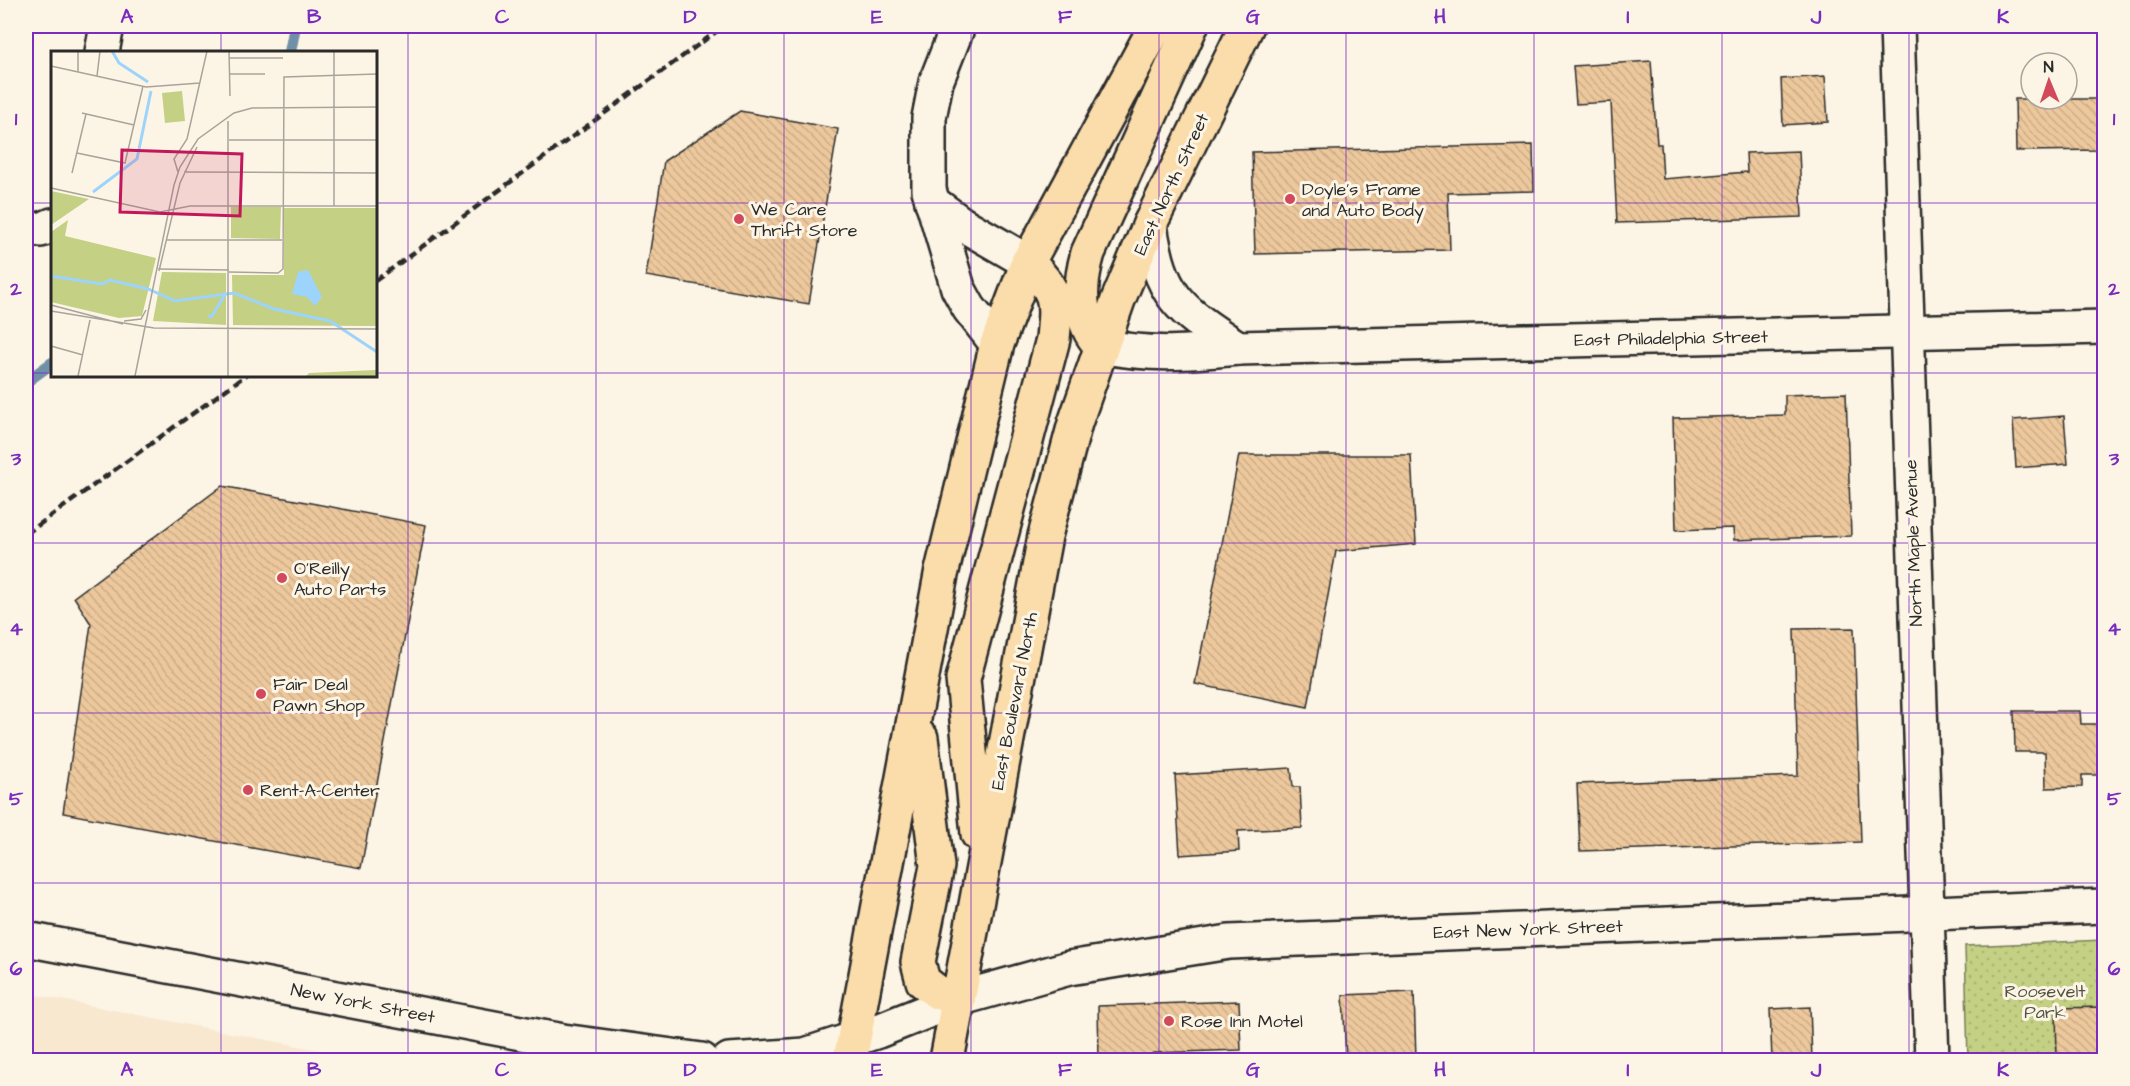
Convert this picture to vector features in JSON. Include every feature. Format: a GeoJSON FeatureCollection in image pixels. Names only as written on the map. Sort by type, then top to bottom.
{"type":"FeatureCollection","features":[{"type":"Feature","properties":{"kind":"main road"},"geometry":{"type":"LineString","coordinates":[[860,1053],[941,575],[997,344],[1028,262],[1156,26]]}},
{"type":"Feature","properties":{"kind":"main road"},"geometry":{"type":"LineString","coordinates":[[1101,346],[1089,333],[1080,278],[1088,253],[1191,26]]}},
{"type":"Feature","properties":{"kind":"main road","name":"East North Street"},"geometry":{"type":"LineString","coordinates":[[1101,346],[1150,224],[1247,26]]}},
{"type":"Feature","properties":{"kind":"main road"},"geometry":{"type":"LineString","coordinates":[[982,872],[963,679],[1053,339],[1057,302],[1048,285],[1028,262]]}},
{"type":"Feature","properties":{"kind":"main road","name":"East Boulevard North"},"geometry":{"type":"LineString","coordinates":[[947,1060],[1045,537],[1075,423],[1101,346]]}},
{"type":"Feature","properties":{"kind":"main road"},"geometry":{"type":"LineString","coordinates":[[917,706],[937,866],[918,962],[923,981],[937,992],[958,999]]}},
{"type":"Feature","properties":{"kind":"street"},"geometry":{"type":"LineString","coordinates":[[102,51],[107,26]]}},
{"type":"Feature","properties":{"kind":"street"},"geometry":{"type":"LineString","coordinates":[[958,26],[936,82],[928,118],[928,177],[932,202],[958,288],[969,308],[997,344]]}},
{"type":"Feature","properties":{"kind":"street","name":"North Maple Avenue"},"geometry":{"type":"LineString","coordinates":[[1898,26],[1906,333],[1932,1060]]}},
{"type":"Feature","properties":{"kind":"street"},"geometry":{"type":"LineString","coordinates":[[932,202],[962,224],[1028,262]]}},
{"type":"Feature","properties":{"kind":"street"},"geometry":{"type":"LineString","coordinates":[[1150,224],[1154,255],[1161,276],[1170,291],[1191,317],[1238,348]]}},
{"type":"Feature","properties":{"kind":"street"},"geometry":{"type":"LineString","coordinates":[[26,228],[41,230],[51,225]]}},
{"type":"Feature","properties":{"kind":"street","name":"East Philadelphia Street"},"geometry":{"type":"LineString","coordinates":[[1101,346],[1138,353],[1187,354],[1238,348],[2104,327]]}},
{"type":"Feature","properties":{"kind":"street","name":"East New York Street"},"geometry":{"type":"LineString","coordinates":[[860,1053],[958,999],[1070,969],[1229,942],[2104,906]]}},
{"type":"Feature","properties":{"kind":"street","name":"New York Street"},"geometry":{"type":"LineString","coordinates":[[26,939],[563,1041],[702,1060]]}},
{"type":"Feature","properties":{"kind":"street"},"geometry":{"type":"LineString","coordinates":[[729,1060],[805,1054],[860,1053]]}},
{"type":"Feature","properties":{"kind":"shaded area"},"geometry":{"type":"Polygon","coordinates":[[[26,993],[370,1060],[26,1060],[26,993]]]}},
{"type":"Feature","properties":{"kind":"green space","name":"Roosevelt Park"},"geometry":{"type":"Polygon","coordinates":[[[2104,940],[2104,1060],[1968,1060],[1965,946],[2104,940]]]}},
{"type":"Feature","properties":{"kind":"building"},"geometry":{"type":"Polygon","coordinates":[[[1651,61],[1657,144],[1661,144],[1663,179],[1747,172],[1746,153],[1799,151],[1802,217],[1617,223],[1611,102],[1576,104],[1573,66],[1651,61]]]}},
{"type":"Feature","properties":{"kind":"building"},"geometry":{"type":"Polygon","coordinates":[[[1825,76],[1828,122],[1783,125],[1781,79],[1825,76]]]}},
{"type":"Feature","properties":{"kind":"building"},"geometry":{"type":"Polygon","coordinates":[[[2015,99],[2019,99],[2019,111],[2079,111],[2079,99],[2104,99],[2104,150],[2016,151],[2015,99]]]}},
{"type":"Feature","properties":{"kind":"building","name":"We Care Thrift Store"},"geometry":{"type":"Polygon","coordinates":[[[740,111],[838,129],[809,304],[646,276],[664,161],[740,111]]]}},
{"type":"Feature","properties":{"kind":"building"},"geometry":{"type":"Polygon","coordinates":[[[1533,145],[1534,191],[1448,193],[1450,250],[1255,254],[1252,152],[1533,145]]]}},
{"type":"Feature","properties":{"kind":"building"},"geometry":{"type":"Polygon","coordinates":[[[1846,393],[1851,536],[1734,540],[1733,528],[1676,530],[1673,418],[1785,415],[1785,395],[1846,393]]]}},
{"type":"Feature","properties":{"kind":"building"},"geometry":{"type":"Polygon","coordinates":[[[2064,416],[2068,464],[2016,468],[2013,420],[2064,416]]]}},
{"type":"Feature","properties":{"kind":"building"},"geometry":{"type":"Polygon","coordinates":[[[1239,455],[1411,455],[1416,544],[1336,551],[1308,707],[1195,684],[1239,455]]]}},
{"type":"Feature","properties":{"kind":"building"},"geometry":{"type":"Polygon","coordinates":[[[222,486],[426,525],[361,868],[63,813],[91,624],[74,597],[222,486]]]}},
{"type":"Feature","properties":{"kind":"building"},"geometry":{"type":"Polygon","coordinates":[[[1854,628],[1861,842],[1580,851],[1577,784],[1798,776],[1794,629],[1854,628]]]}},
{"type":"Feature","properties":{"kind":"building"},"geometry":{"type":"Polygon","coordinates":[[[2014,711],[2080,711],[2081,724],[2104,724],[2104,775],[2082,775],[2082,787],[2046,788],[2045,752],[2015,752],[2014,711]]]}},
{"type":"Feature","properties":{"kind":"building"},"geometry":{"type":"Polygon","coordinates":[[[1291,768],[1293,787],[1300,787],[1302,828],[1238,831],[1239,851],[1180,855],[1175,775],[1291,768]]]}},
{"type":"Feature","properties":{"kind":"building","name":"Rose Inn Motel"},"geometry":{"type":"Polygon","coordinates":[[[1414,992],[1416,1060],[1346,1060],[1343,995],[1414,992]]]}},
{"type":"Feature","properties":{"kind":"building","name":"Rose Inn Motel"},"geometry":{"type":"Polygon","coordinates":[[[1239,1001],[1241,1050],[1153,1053],[1153,1060],[1099,1060],[1098,1006],[1239,1001]]]}},
{"type":"Feature","properties":{"kind":"building"},"geometry":{"type":"Polygon","coordinates":[[[1810,1007],[1812,1060],[1772,1060],[1770,1009],[1810,1007]]]}},
{"type":"Feature","properties":{"kind":"building"},"geometry":{"type":"Polygon","coordinates":[[[2104,1007],[2104,1060],[2057,1060],[2056,1008],[2104,1007]]]}},
{"type":"Feature","properties":{"kind":"waterway"},"geometry":{"type":"LineString","coordinates":[[290,51],[295,26]]}},
{"type":"Feature","properties":{"kind":"waterway"},"geometry":{"type":"LineString","coordinates":[[26,382],[51,364]]}},
{"type":"Feature","properties":{"kind":"railway"},"geometry":{"type":"LineString","coordinates":[[376,280],[724,26]]}},
{"type":"Feature","properties":{"kind":"railway"},"geometry":{"type":"LineString","coordinates":[[26,534],[245,376]]}},
{"type":"Feature","properties":{"kind":"place","name":"Doyle's Frame and Auto Body"},"geometry":{"type":"Point","coordinates":[1290,199]}},
{"type":"Feature","properties":{"kind":"place","name":"We Care Thrift Store"},"geometry":{"type":"Point","coordinates":[739,219]}},
{"type":"Feature","properties":{"kind":"place","name":"O'Reilly Auto Parts"},"geometry":{"type":"Point","coordinates":[282,578]}},
{"type":"Feature","properties":{"kind":"place","name":"Fair Deal Pawn Shop"},"geometry":{"type":"Point","coordinates":[261,694]}},
{"type":"Feature","properties":{"kind":"place","name":"Rent-A-Center"},"geometry":{"type":"Point","coordinates":[248,790]}},
{"type":"Feature","properties":{"kind":"place","name":"Rose Inn Motel"},"geometry":{"type":"Point","coordinates":[1169,1021]}}]}
